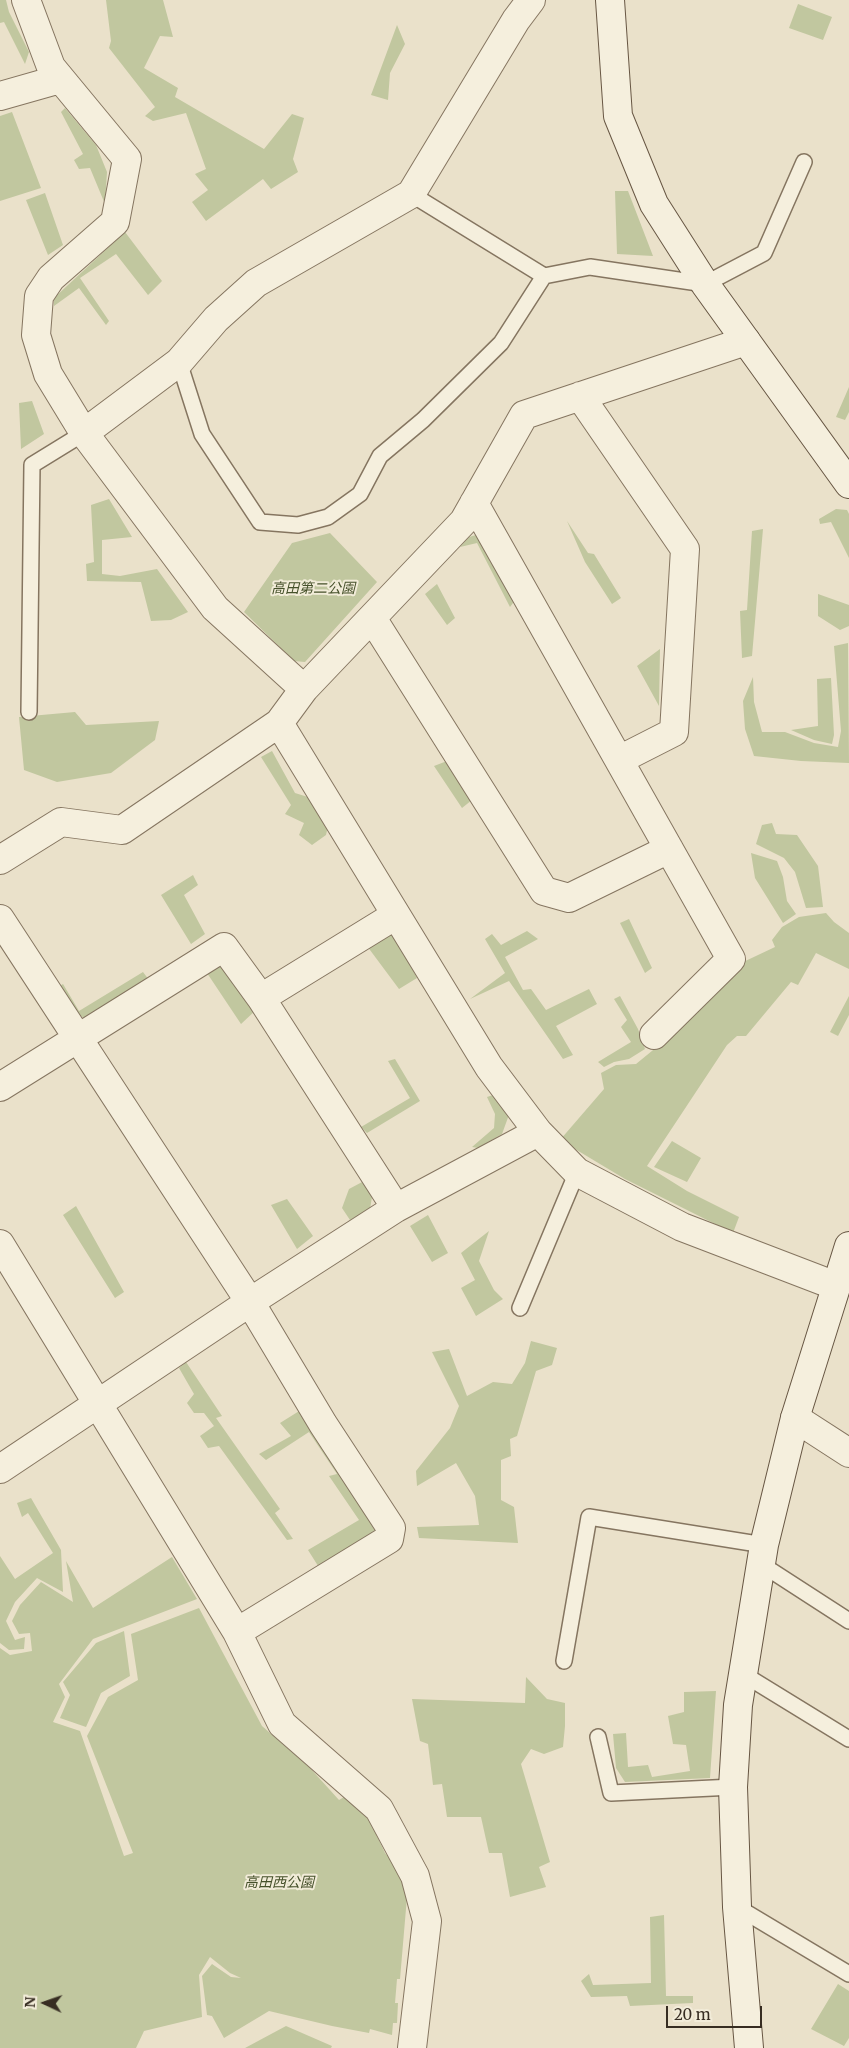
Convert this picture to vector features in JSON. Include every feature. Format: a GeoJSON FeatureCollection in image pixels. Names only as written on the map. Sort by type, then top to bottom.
{"type":"FeatureCollection","features":[{"type":"Feature","properties":{"kind":"street"},"geometry":{"type":"LineString","coordinates":[[26,0],[51,67],[127,159],[115,222],[51,278],[39,296],[36,335],[48,374],[84,433],[215,608],[304,689]]}},
{"type":"Feature","properties":{"kind":"street"},"geometry":{"type":"LineString","coordinates":[[84,433],[179,362],[216,319],[256,283],[410,194],[516,20],[531,0]]}},
{"type":"Feature","properties":{"kind":"street"},"geometry":{"type":"LineString","coordinates":[[610,0],[618,116],[654,204],[705,284],[849,484]]}},
{"type":"Feature","properties":{"kind":"street"},"geometry":{"type":"LineString","coordinates":[[0,96],[60,79]]}},
{"type":"Feature","properties":{"kind":"street"},"geometry":{"type":"LineString","coordinates":[[0,860],[61,822],[122,830],[279,723],[304,689],[464,520],[524,415],[746,341]]}},
{"type":"Feature","properties":{"kind":"street"},"geometry":{"type":"LineString","coordinates":[[580,396],[685,549],[674,732],[619,760]]}},
{"type":"Feature","properties":{"kind":"street"},"geometry":{"type":"LineString","coordinates":[[474,503],[731,959],[654,1036]]}},
{"type":"Feature","properties":{"kind":"street"},"geometry":{"type":"LineString","coordinates":[[372,618],[544,891],[569,898],[669,850]]}},
{"type":"Feature","properties":{"kind":"street"},"geometry":{"type":"LineString","coordinates":[[279,723],[489,1067],[538,1132],[577,1172],[682,1227],[836,1286]]}},
{"type":"Feature","properties":{"kind":"street"},"geometry":{"type":"LineString","coordinates":[[261,998],[396,916]]}},
{"type":"Feature","properties":{"kind":"street"},"geometry":{"type":"LineString","coordinates":[[0,919],[250,1302],[323,1424],[391,1528],[389,1539],[238,1632]]}},
{"type":"Feature","properties":{"kind":"street"},"geometry":{"type":"LineString","coordinates":[[0,1087],[224,947],[261,998],[396,1208]]}},
{"type":"Feature","properties":{"kind":"street"},"geometry":{"type":"LineString","coordinates":[[0,1469],[250,1302],[396,1208],[538,1132]]}},
{"type":"Feature","properties":{"kind":"street"},"geometry":{"type":"LineString","coordinates":[[0,1244],[238,1632],[282,1724],[379,1809],[415,1876],[427,1922],[412,2048]]}},
{"type":"Feature","properties":{"kind":"street"},"geometry":{"type":"LineString","coordinates":[[749,2048],[737,1907],[733,1787],[735,1736],[743,1674],[763,1555],[795,1418],[849,1246]]}},
{"type":"Feature","properties":{"kind":"street"},"geometry":{"type":"LineString","coordinates":[[795,1418],[849,1453]]}},
{"type":"Feature","properties":{"kind":"lane"},"geometry":{"type":"LineString","coordinates":[[410,194],[544,276],[590,267],[705,284],[764,253],[804,162]]}},
{"type":"Feature","properties":{"kind":"lane"},"geometry":{"type":"LineString","coordinates":[[179,362],[202,434],[260,522],[298,525],[328,517],[360,494],[380,456],[423,420],[501,343],[544,276]]}},
{"type":"Feature","properties":{"kind":"lane"},"geometry":{"type":"LineString","coordinates":[[29,712],[32,465],[84,433]]}},
{"type":"Feature","properties":{"kind":"lane"},"geometry":{"type":"LineString","coordinates":[[520,1308],[577,1172]]}},
{"type":"Feature","properties":{"kind":"lane"},"geometry":{"type":"LineString","coordinates":[[564,1661],[589,1517],[763,1555],[849,1621]]}},
{"type":"Feature","properties":{"kind":"lane"},"geometry":{"type":"LineString","coordinates":[[743,1674],[849,1739]]}},
{"type":"Feature","properties":{"kind":"lane"},"geometry":{"type":"LineString","coordinates":[[598,1737],[612,1793],[733,1787]]}},
{"type":"Feature","properties":{"kind":"lane"},"geometry":{"type":"LineString","coordinates":[[737,1907],[849,1974]]}},
{"type":"Feature","properties":{"kind":"green space"},"geometry":{"type":"Polygon","coordinates":[[[0,0],[6,0],[9,12],[29,52],[25,64],[4,22],[0,23],[0,0]]]}},
{"type":"Feature","properties":{"kind":"green space"},"geometry":{"type":"Polygon","coordinates":[[[106,0],[163,0],[173,37],[160,36],[144,68],[178,88],[175,97],[264,149],[292,114],[304,118],[293,159],[298,172],[271,189],[263,179],[206,221],[192,202],[208,190],[195,174],[206,169],[186,113],[153,121],[145,116],[155,107],[109,48],[111,41],[106,0]]]}},
{"type":"Feature","properties":{"kind":"green space"},"geometry":{"type":"Polygon","coordinates":[[[798,4],[832,17],[823,40],[789,28],[798,4]]]}},
{"type":"Feature","properties":{"kind":"green space"},"geometry":{"type":"Polygon","coordinates":[[[397,25],[405,44],[390,73],[388,100],[371,95],[397,25]]]}},
{"type":"Feature","properties":{"kind":"green space"},"geometry":{"type":"Polygon","coordinates":[[[65,108],[96,145],[107,172],[105,204],[90,168],[79,169],[74,160],[83,154],[61,112],[65,108]]]}},
{"type":"Feature","properties":{"kind":"green space"},"geometry":{"type":"Polygon","coordinates":[[[12,112],[41,188],[0,201],[0,116],[12,112]]]}},
{"type":"Feature","properties":{"kind":"green space"},"geometry":{"type":"Polygon","coordinates":[[[615,191],[628,191],[653,256],[617,254],[615,191]]]}},
{"type":"Feature","properties":{"kind":"green space"},"geometry":{"type":"Polygon","coordinates":[[[45,193],[63,245],[48,255],[26,200],[45,193]]]}},
{"type":"Feature","properties":{"kind":"green space"},"geometry":{"type":"Polygon","coordinates":[[[125,232],[162,281],[148,295],[116,254],[80,278],[109,321],[106,325],[79,288],[54,306],[54,298],[125,232]]]}},
{"type":"Feature","properties":{"kind":"green space"},"geometry":{"type":"Polygon","coordinates":[[[849,387],[849,412],[845,420],[836,417],[849,387]]]}},
{"type":"Feature","properties":{"kind":"green space"},"geometry":{"type":"Polygon","coordinates":[[[32,401],[44,434],[21,449],[19,403],[32,401]]]}},
{"type":"Feature","properties":{"kind":"green space"},"geometry":{"type":"Polygon","coordinates":[[[109,499],[132,537],[102,540],[102,574],[120,576],[157,569],[188,612],[171,620],[151,621],[141,582],[87,581],[86,564],[94,562],[91,505],[109,499]]]}},
{"type":"Feature","properties":{"kind":"green space"},"geometry":{"type":"Polygon","coordinates":[[[836,509],[847,510],[849,514],[849,558],[831,522],[820,524],[819,519],[836,509]]]}},
{"type":"Feature","properties":{"kind":"green space"},"geometry":{"type":"Polygon","coordinates":[[[567,521],[588,553],[594,554],[621,598],[612,604],[585,562],[567,521]]]}},
{"type":"Feature","properties":{"kind":"green space"},"geometry":{"type":"Polygon","coordinates":[[[763,529],[752,656],[742,658],[740,611],[747,610],[752,531],[763,529]]]}},
{"type":"Feature","properties":{"kind":"green space","name":"高田第二公園"},"geometry":{"type":"Polygon","coordinates":[[[330,533],[377,582],[305,662],[294,661],[244,612],[292,543],[330,533]]]}},
{"type":"Feature","properties":{"kind":"green space"},"geometry":{"type":"Polygon","coordinates":[[[483,533],[516,599],[510,607],[477,543],[460,547],[469,537],[483,533]]]}},
{"type":"Feature","properties":{"kind":"green space"},"geometry":{"type":"Polygon","coordinates":[[[437,584],[455,618],[447,625],[425,594],[437,584]]]}},
{"type":"Feature","properties":{"kind":"green space"},"geometry":{"type":"Polygon","coordinates":[[[818,594],[849,605],[849,626],[840,630],[818,616],[818,594]]]}},
{"type":"Feature","properties":{"kind":"green space"},"geometry":{"type":"Polygon","coordinates":[[[848,643],[849,763],[801,761],[754,756],[745,729],[743,701],[753,677],[754,702],[762,732],[785,732],[814,743],[838,747],[841,731],[834,646],[848,643]]]}},
{"type":"Feature","properties":{"kind":"green space"},"geometry":{"type":"Polygon","coordinates":[[[660,649],[659,706],[637,666],[660,649]]]}},
{"type":"Feature","properties":{"kind":"green space"},"geometry":{"type":"Polygon","coordinates":[[[831,678],[834,735],[832,744],[814,740],[791,730],[818,726],[817,679],[831,678]]]}},
{"type":"Feature","properties":{"kind":"green space"},"geometry":{"type":"Polygon","coordinates":[[[75,712],[86,725],[159,721],[155,740],[111,773],[57,782],[24,770],[19,717],[75,712]]]}},
{"type":"Feature","properties":{"kind":"green space"},"geometry":{"type":"Polygon","coordinates":[[[272,751],[295,793],[311,798],[328,826],[326,835],[312,845],[299,835],[304,823],[285,814],[291,805],[261,757],[272,751]]]}},
{"type":"Feature","properties":{"kind":"green space"},"geometry":{"type":"Polygon","coordinates":[[[447,761],[472,800],[462,808],[434,766],[447,761]]]}},
{"type":"Feature","properties":{"kind":"green space"},"geometry":{"type":"Polygon","coordinates":[[[772,823],[776,834],[797,835],[818,866],[823,907],[806,908],[795,872],[784,858],[756,844],[762,825],[772,823]]]}},
{"type":"Feature","properties":{"kind":"green space"},"geometry":{"type":"Polygon","coordinates":[[[751,853],[777,861],[783,877],[787,901],[796,914],[783,923],[755,878],[751,853]]]}},
{"type":"Feature","properties":{"kind":"green space"},"geometry":{"type":"Polygon","coordinates":[[[193,875],[198,885],[184,895],[205,934],[191,944],[161,895],[193,875]]]}},
{"type":"Feature","properties":{"kind":"green space"},"geometry":{"type":"Polygon","coordinates":[[[826,913],[834,922],[849,933],[849,969],[816,953],[798,985],[791,982],[746,1036],[737,1036],[727,1045],[647,1166],[687,1191],[739,1217],[733,1233],[625,1179],[560,1140],[604,1089],[601,1073],[616,1065],[636,1064],[658,1046],[739,964],[775,947],[772,940],[782,927],[799,917],[826,913]]]}},
{"type":"Feature","properties":{"kind":"green space"},"geometry":{"type":"Polygon","coordinates":[[[629,919],[652,968],[645,973],[620,923],[629,919]]]}},
{"type":"Feature","properties":{"kind":"green space"},"geometry":{"type":"Polygon","coordinates":[[[527,931],[538,939],[505,957],[523,990],[531,989],[546,1010],[589,989],[597,1004],[556,1026],[573,1055],[563,1059],[509,981],[470,999],[505,973],[485,939],[492,934],[501,945],[527,931]]]}},
{"type":"Feature","properties":{"kind":"green space"},"geometry":{"type":"Polygon","coordinates":[[[384,933],[394,933],[417,978],[399,989],[367,946],[384,933]]]}},
{"type":"Feature","properties":{"kind":"green space"},"geometry":{"type":"Polygon","coordinates":[[[223,961],[256,1010],[241,1024],[205,970],[223,961]]]}},
{"type":"Feature","properties":{"kind":"green space"},"geometry":{"type":"Polygon","coordinates":[[[143,972],[149,980],[86,1018],[71,1013],[56,988],[63,984],[79,1011],[143,972]]]}},
{"type":"Feature","properties":{"kind":"green space"},"geometry":{"type":"Polygon","coordinates":[[[620,996],[638,1029],[645,1049],[629,1059],[614,1062],[604,1067],[598,1062],[631,1042],[621,1027],[627,1020],[614,999],[620,996]]]}},
{"type":"Feature","properties":{"kind":"green space"},"geometry":{"type":"Polygon","coordinates":[[[849,996],[849,1015],[838,1036],[830,1032],[849,996]]]}},
{"type":"Feature","properties":{"kind":"green space"},"geometry":{"type":"Polygon","coordinates":[[[395,1059],[420,1101],[367,1133],[361,1127],[410,1098],[388,1061],[395,1059]]]}},
{"type":"Feature","properties":{"kind":"green space"},"geometry":{"type":"Polygon","coordinates":[[[499,1093],[510,1112],[502,1134],[478,1148],[472,1147],[494,1128],[495,1114],[487,1097],[499,1093]]]}},
{"type":"Feature","properties":{"kind":"green space"},"geometry":{"type":"Polygon","coordinates":[[[672,1141],[701,1158],[687,1182],[654,1167],[672,1141]]]}},
{"type":"Feature","properties":{"kind":"green space"},"geometry":{"type":"Polygon","coordinates":[[[364,1181],[372,1197],[370,1209],[350,1220],[342,1208],[349,1189],[364,1181]]]}},
{"type":"Feature","properties":{"kind":"green space"},"geometry":{"type":"Polygon","coordinates":[[[287,1199],[313,1236],[297,1249],[271,1205],[287,1199]]]}},
{"type":"Feature","properties":{"kind":"green space"},"geometry":{"type":"Polygon","coordinates":[[[76,1206],[124,1292],[115,1298],[63,1215],[76,1206]]]}},
{"type":"Feature","properties":{"kind":"green space"},"geometry":{"type":"Polygon","coordinates":[[[428,1215],[448,1253],[432,1262],[410,1226],[428,1215]]]}},
{"type":"Feature","properties":{"kind":"green space"},"geometry":{"type":"Polygon","coordinates":[[[489,1231],[479,1261],[494,1290],[503,1299],[476,1316],[461,1288],[475,1280],[461,1253],[489,1231]]]}},
{"type":"Feature","properties":{"kind":"green space"},"geometry":{"type":"Polygon","coordinates":[[[531,1341],[557,1348],[552,1365],[536,1371],[517,1436],[510,1439],[511,1456],[501,1460],[501,1500],[514,1507],[518,1543],[419,1538],[417,1527],[479,1525],[475,1496],[456,1463],[417,1486],[416,1471],[450,1428],[459,1406],[432,1352],[449,1349],[467,1396],[493,1382],[512,1384],[525,1363],[531,1341]]]}},
{"type":"Feature","properties":{"kind":"green space"},"geometry":{"type":"Polygon","coordinates":[[[186,1362],[222,1416],[216,1418],[280,1509],[275,1513],[293,1539],[287,1540],[219,1446],[208,1448],[200,1436],[214,1426],[204,1413],[194,1413],[187,1403],[194,1394],[179,1368],[186,1362]]]}},
{"type":"Feature","properties":{"kind":"green space"},"geometry":{"type":"Polygon","coordinates":[[[304,1408],[378,1533],[320,1569],[308,1550],[359,1520],[329,1476],[337,1474],[309,1432],[266,1460],[259,1454],[291,1436],[280,1423],[304,1408]]]}},
{"type":"Feature","properties":{"kind":"green space"},"geometry":{"type":"Polygon","coordinates":[[[31,1498],[61,1550],[63,1592],[37,1578],[15,1602],[6,1621],[15,1640],[25,1637],[24,1649],[9,1650],[0,1643],[0,1556],[15,1579],[53,1553],[28,1513],[22,1517],[17,1503],[31,1498]]]}},
{"type":"Feature","properties":{"kind":"green space","name":"高田西公園"},"geometry":{"type":"Polygon","coordinates":[[[172,1557],[197,1599],[93,1639],[59,1684],[65,1697],[53,1722],[80,1731],[124,1856],[133,1853],[87,1736],[108,1697],[138,1680],[131,1634],[199,1608],[262,1726],[310,1768],[339,1800],[344,1797],[370,1821],[385,1853],[406,1877],[405,1893],[407,1897],[400,1979],[397,1979],[395,2003],[398,2003],[397,2023],[393,2023],[392,2035],[370,2029],[369,2033],[332,2026],[269,2011],[224,2038],[212,2016],[207,2015],[202,1976],[212,1964],[231,1977],[241,1978],[230,1973],[210,1957],[199,1975],[202,2017],[144,2031],[136,2048],[0,2048],[0,1648],[10,1655],[32,1651],[30,1633],[19,1634],[12,1621],[20,1605],[41,1582],[73,1602],[66,1561],[93,1608],[172,1557]]]}},
{"type":"Feature","properties":{"kind":"green space"},"geometry":{"type":"Polygon","coordinates":[[[124,1631],[130,1676],[101,1693],[86,1727],[60,1718],[70,1695],[63,1682],[96,1643],[124,1631]]]}},
{"type":"Feature","properties":{"kind":"green space"},"geometry":{"type":"Polygon","coordinates":[[[526,1677],[547,1699],[565,1703],[565,1726],[563,1747],[544,1754],[531,1749],[521,1764],[550,1862],[539,1867],[546,1887],[510,1897],[502,1853],[489,1853],[481,1817],[447,1817],[442,1784],[433,1785],[428,1744],[420,1741],[412,1699],[525,1703],[526,1677]]]}},
{"type":"Feature","properties":{"kind":"green space"},"geometry":{"type":"Polygon","coordinates":[[[716,1691],[710,1778],[625,1782],[616,1768],[613,1734],[626,1733],[628,1767],[648,1765],[652,1777],[690,1771],[686,1745],[673,1744],[668,1716],[684,1712],[684,1692],[716,1691]]]}},
{"type":"Feature","properties":{"kind":"green space"},"geometry":{"type":"Polygon","coordinates":[[[664,1915],[666,1996],[693,1996],[693,2003],[630,2006],[627,1996],[591,1997],[581,1981],[589,1974],[593,1985],[651,1983],[650,1917],[664,1915]]]}},
{"type":"Feature","properties":{"kind":"green space"},"geometry":{"type":"Polygon","coordinates":[[[838,1984],[849,1991],[849,2038],[844,2046],[811,2029],[838,1984]]]}},
{"type":"Feature","properties":{"kind":"green space"},"geometry":{"type":"Polygon","coordinates":[[[286,2026],[332,2046],[331,2048],[245,2048],[286,2026]]]}}]}
